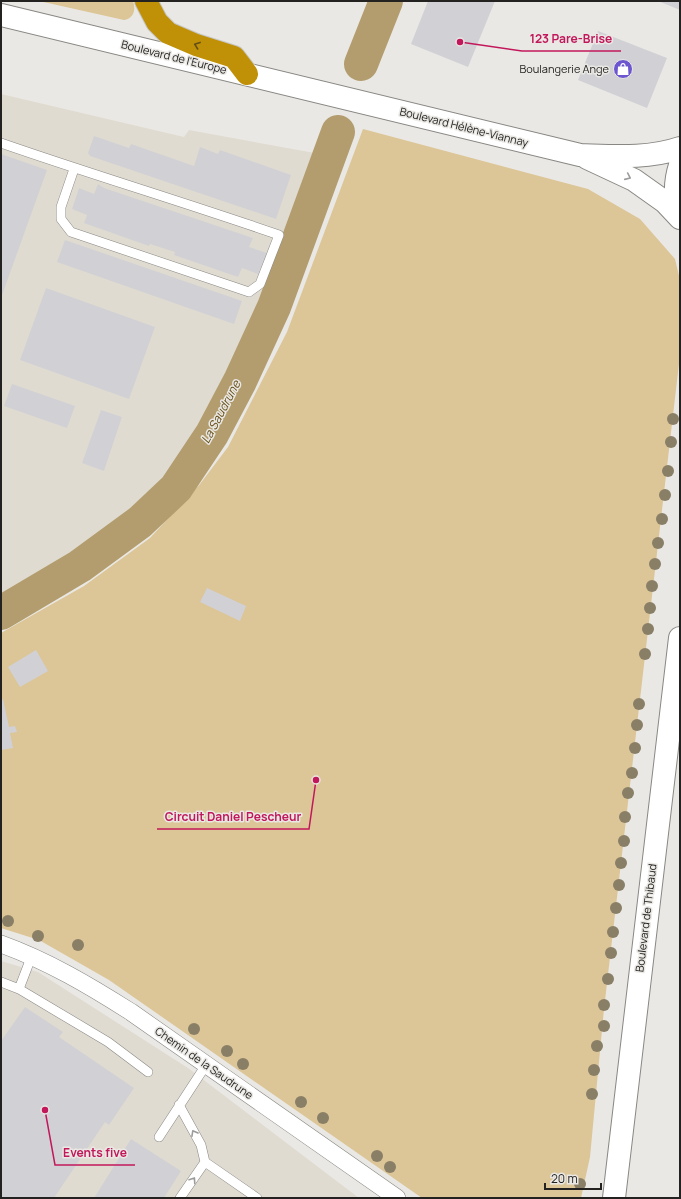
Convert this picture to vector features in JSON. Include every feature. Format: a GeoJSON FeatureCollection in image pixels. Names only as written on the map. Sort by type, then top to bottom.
{"type":"FeatureCollection","features":[{"type":"Feature","properties":{"kind":"highway"},"geometry":{"type":"LineString","coordinates":[[146,1],[157,22],[168,33],[196,45],[234,57],[247,74]]}},
{"type":"Feature","properties":{"kind":"street","name":"Boulevard de l'Europe"},"geometry":{"type":"LineString","coordinates":[[1,15],[347,98]]}},
{"type":"Feature","properties":{"kind":"street","name":"Boulevard Hélène-Viannay"},"geometry":{"type":"LineString","coordinates":[[347,98],[580,155],[634,180],[665,202],[680,217]]}},
{"type":"Feature","properties":{"kind":"street","name":"Boulevard Hélène-Viannay"},"geometry":{"type":"LineString","coordinates":[[580,155],[644,156],[669,152],[680,148]]}},
{"type":"Feature","properties":{"kind":"street"},"geometry":{"type":"LineString","coordinates":[[680,165],[676,180],[675,200],[680,217]]}},
{"type":"Feature","properties":{"kind":"street","name":"Boulevard de Thibaud"},"geometry":{"type":"LineString","coordinates":[[614,1198],[680,638]]}},
{"type":"Feature","properties":{"kind":"street","name":"Chemin de la Saudrune"},"geometry":{"type":"LineString","coordinates":[[1,944],[32,955],[90,986],[397,1198]]}},
{"type":"Feature","properties":{"kind":"lane"},"geometry":{"type":"LineString","coordinates":[[1,143],[74,169],[200,208],[279,235],[260,284],[249,292],[71,232],[61,219],[61,207],[74,169]]}},
{"type":"Feature","properties":{"kind":"lane"},"geometry":{"type":"LineString","coordinates":[[19,989],[32,955]]}},
{"type":"Feature","properties":{"kind":"lane"},"geometry":{"type":"LineString","coordinates":[[1,982],[19,989],[108,1042],[148,1072]]}},
{"type":"Feature","properties":{"kind":"lane"},"geometry":{"type":"LineString","coordinates":[[158,1137],[206,1065]]}},
{"type":"Feature","properties":{"kind":"lane"},"geometry":{"type":"LineString","coordinates":[[179,1105],[201,1145],[205,1162],[257,1198]]}},
{"type":"Feature","properties":{"kind":"lane"},"geometry":{"type":"LineString","coordinates":[[180,1198],[205,1162]]}},
{"type":"Feature","properties":{"kind":"shaded area"},"geometry":{"type":"Polygon","coordinates":[[[39,1],[133,1],[134,10],[130,17],[124,20],[39,1]]]}},
{"type":"Feature","properties":{"kind":"shaded area"},"geometry":{"type":"Polygon","coordinates":[[[1,94],[184,137],[189,130],[320,154],[263,313],[201,438],[162,489],[93,548],[1,600],[1,94]]]}},
{"type":"Feature","properties":{"kind":"shaded area"},"geometry":{"type":"Polygon","coordinates":[[[363,129],[588,189],[640,219],[675,259],[680,280],[680,355],[604,1009],[590,1157],[581,1198],[422,1198],[109,980],[39,940],[1,928],[1,633],[84,586],[150,538],[200,484],[228,447],[287,332],[363,129]]]}},
{"type":"Feature","properties":{"kind":"shaded area"},"geometry":{"type":"Polygon","coordinates":[[[1,961],[38,972],[188,1068],[359,1198],[1,1198],[1,961]]]}},
{"type":"Feature","properties":{"kind":"building"},"geometry":{"type":"Polygon","coordinates":[[[428,1],[495,1],[468,67],[411,44],[428,1]]]}},
{"type":"Feature","properties":{"kind":"building"},"geometry":{"type":"Polygon","coordinates":[[[658,1],[680,1],[680,10],[658,1]]]}},
{"type":"Feature","properties":{"kind":"building","name":"Boulangerie Ange"},"geometry":{"type":"Polygon","coordinates":[[[598,31],[667,58],[647,108],[578,80],[598,31]]]}},
{"type":"Feature","properties":{"kind":"building"},"geometry":{"type":"Polygon","coordinates":[[[94,136],[129,148],[131,144],[194,166],[200,147],[218,154],[220,150],[291,175],[276,219],[90,156],[88,153],[94,136]]]}},
{"type":"Feature","properties":{"kind":"building"},"geometry":{"type":"Polygon","coordinates":[[[1,154],[47,170],[1,298],[1,154]]]}},
{"type":"Feature","properties":{"kind":"building"},"geometry":{"type":"Polygon","coordinates":[[[98,184],[104,188],[253,238],[249,247],[267,253],[258,274],[242,268],[238,277],[174,255],[175,252],[150,244],[149,246],[84,223],[87,215],[72,209],[79,188],[94,194],[98,184]]]}},
{"type":"Feature","properties":{"kind":"building"},"geometry":{"type":"Polygon","coordinates":[[[65,240],[242,301],[234,324],[57,262],[65,240]]]}},
{"type":"Feature","properties":{"kind":"building"},"geometry":{"type":"Polygon","coordinates":[[[46,288],[155,327],[129,399],[20,360],[46,288]]]}},
{"type":"Feature","properties":{"kind":"building"},"geometry":{"type":"Polygon","coordinates":[[[12,384],[75,406],[67,428],[4,406],[12,384]]]}},
{"type":"Feature","properties":{"kind":"building"},"geometry":{"type":"Polygon","coordinates":[[[101,410],[122,417],[104,471],[82,463],[101,410]]]}},
{"type":"Feature","properties":{"kind":"building"},"geometry":{"type":"Polygon","coordinates":[[[207,588],[246,606],[240,621],[200,602],[207,588]]]}},
{"type":"Feature","properties":{"kind":"building"},"geometry":{"type":"Polygon","coordinates":[[[36,650],[48,671],[20,687],[8,667],[36,650]]]}},
{"type":"Feature","properties":{"kind":"building"},"geometry":{"type":"Polygon","coordinates":[[[3,699],[9,727],[15,726],[17,732],[10,733],[13,748],[1,750],[1,700],[3,699]]]}},
{"type":"Feature","properties":{"kind":"building"},"geometry":{"type":"Polygon","coordinates":[[[25,1007],[63,1032],[59,1037],[134,1088],[109,1125],[105,1122],[54,1198],[1,1198],[1,1041],[25,1007]]]}},
{"type":"Feature","properties":{"kind":"building"},"geometry":{"type":"Polygon","coordinates":[[[131,1139],[181,1171],[164,1198],[94,1198],[131,1139]]]}},
{"type":"Feature","properties":{"kind":"waterway","name":"La Saudrune"},"geometry":{"type":"LineString","coordinates":[[361,64],[386,1]]}},
{"type":"Feature","properties":{"kind":"waterway","name":"La Saudrune"},"geometry":{"type":"LineString","coordinates":[[1,613],[80,566],[140,522],[176,488],[212,434],[240,381],[274,307],[338,132]]}},
{"type":"Feature","properties":{"kind":"place","name":"123 Pare-Brise"},"geometry":{"type":"Point","coordinates":[460,42]}},
{"type":"Feature","properties":{"kind":"place","name":"Boulangerie Ange"},"geometry":{"type":"Point","coordinates":[623,69]}},
{"type":"Feature","properties":{"kind":"place","name":"Circuit Daniel Pescheur"},"geometry":{"type":"Point","coordinates":[316,780]}},
{"type":"Feature","properties":{"kind":"place","name":"Events five"},"geometry":{"type":"Point","coordinates":[45,1110]}}]}
